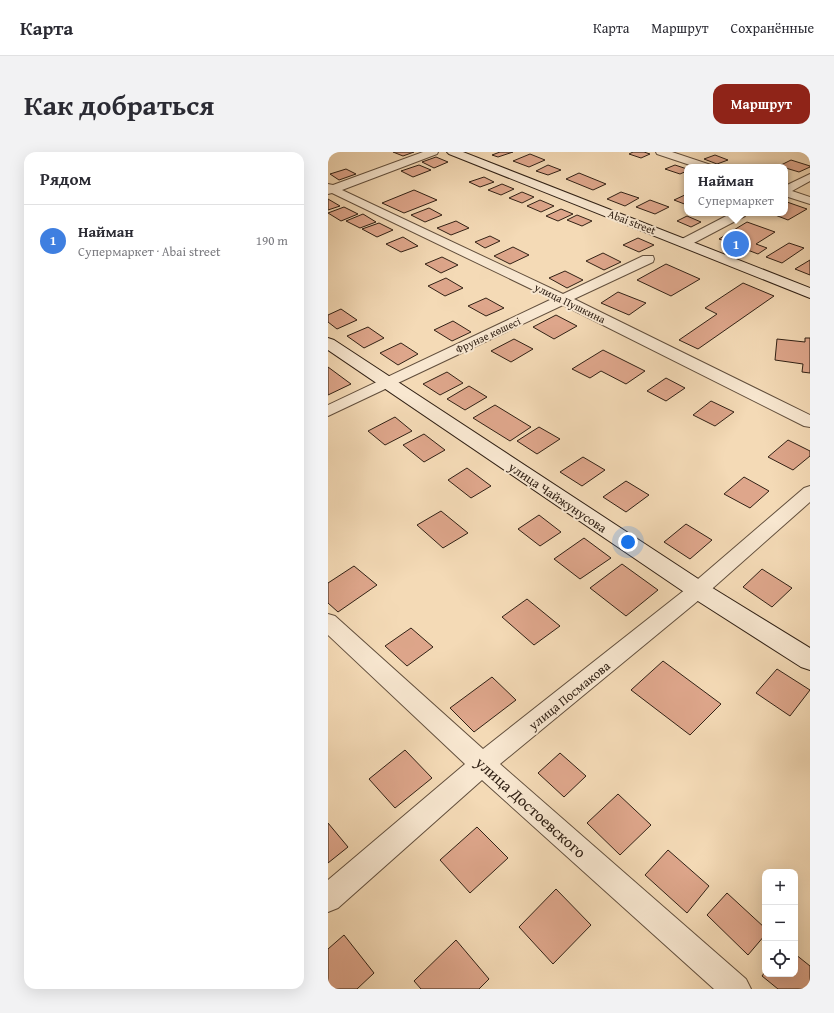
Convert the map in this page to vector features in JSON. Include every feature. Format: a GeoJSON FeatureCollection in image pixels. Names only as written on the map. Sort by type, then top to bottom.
{"type":"FeatureCollection","features":[{"type":"Feature","properties":{"kind":"main road","name":"Abai street"},"geometry":{"type":"LineString","coordinates":[[453,152],[810,293]]}},
{"type":"Feature","properties":{"kind":"main road","name":"улица Чайжунусова"},"geometry":{"type":"LineString","coordinates":[[328,343],[698,590],[810,660]]}},
{"type":"Feature","properties":{"kind":"street"},"geometry":{"type":"LineString","coordinates":[[330,189],[433,152]]}},
{"type":"Feature","properties":{"kind":"street"},"geometry":{"type":"LineString","coordinates":[[661,152],[698,164]]}},
{"type":"Feature","properties":{"kind":"street"},"geometry":{"type":"LineString","coordinates":[[788,189],[810,177]]}},
{"type":"Feature","properties":{"kind":"street","name":"улица Пушкина"},"geometry":{"type":"LineString","coordinates":[[330,189],[563,299],[810,422]]}},
{"type":"Feature","properties":{"kind":"street"},"geometry":{"type":"LineString","coordinates":[[788,192],[810,201]]}},
{"type":"Feature","properties":{"kind":"street"},"geometry":{"type":"LineString","coordinates":[[684,243],[736,216]]}},
{"type":"Feature","properties":{"kind":"street","name":"Фрунзе көшесі"},"geometry":{"type":"LineString","coordinates":[[328,411],[648,259]]}},
{"type":"Feature","properties":{"kind":"street","name":"улица Посмакова"},"geometry":{"type":"LineString","coordinates":[[328,898],[482,764],[698,590],[810,492]]}},
{"type":"Feature","properties":{"kind":"street","name":"улица Достоевского"},"geometry":{"type":"LineString","coordinates":[[328,622],[482,764],[736,989]]}},
{"type":"Feature","properties":{"kind":"building"},"geometry":{"type":"Polygon","coordinates":[[[393,152],[414,152],[403,156],[393,152]]]}},
{"type":"Feature","properties":{"kind":"building"},"geometry":{"type":"Polygon","coordinates":[[[500,152],[513,152],[498,157],[492,155],[500,152]]]}},
{"type":"Feature","properties":{"kind":"building"},"geometry":{"type":"Polygon","coordinates":[[[633,152],[644,152],[650,154],[641,158],[629,154],[633,152]]]}},
{"type":"Feature","properties":{"kind":"building"},"geometry":{"type":"Polygon","coordinates":[[[530,154],[545,160],[529,167],[513,161],[530,154]]]}},
{"type":"Feature","properties":{"kind":"building"},"geometry":{"type":"Polygon","coordinates":[[[715,155],[728,160],[717,164],[704,159],[715,155]]]}},
{"type":"Feature","properties":{"kind":"building"},"geometry":{"type":"Polygon","coordinates":[[[436,157],[448,162],[434,168],[422,162],[436,157]]]}},
{"type":"Feature","properties":{"kind":"building"},"geometry":{"type":"Polygon","coordinates":[[[791,160],[810,167],[799,172],[788,169],[788,164],[783,164],[791,160]]]}},
{"type":"Feature","properties":{"kind":"building"},"geometry":{"type":"Polygon","coordinates":[[[419,165],[431,170],[413,177],[401,171],[419,165]]]}},
{"type":"Feature","properties":{"kind":"building"},"geometry":{"type":"Polygon","coordinates":[[[548,165],[561,170],[548,175],[536,171],[548,165]]]}},
{"type":"Feature","properties":{"kind":"building"},"geometry":{"type":"Polygon","coordinates":[[[675,165],[684,168],[684,172],[680,174],[665,169],[675,165]]]}},
{"type":"Feature","properties":{"kind":"building"},"geometry":{"type":"Polygon","coordinates":[[[346,169],[356,174],[339,180],[330,174],[346,169]]]}},
{"type":"Feature","properties":{"kind":"building"},"geometry":{"type":"Polygon","coordinates":[[[579,173],[606,184],[593,190],[566,179],[579,173]]]}},
{"type":"Feature","properties":{"kind":"building"},"geometry":{"type":"Polygon","coordinates":[[[484,177],[494,182],[480,187],[469,182],[484,177]]]}},
{"type":"Feature","properties":{"kind":"building"},"geometry":{"type":"Polygon","coordinates":[[[502,184],[514,189],[501,195],[488,190],[502,184]]]}},
{"type":"Feature","properties":{"kind":"building"},"geometry":{"type":"Polygon","coordinates":[[[414,190],[437,200],[404,213],[382,203],[414,190]]]}},
{"type":"Feature","properties":{"kind":"building"},"geometry":{"type":"Polygon","coordinates":[[[522,192],[534,197],[522,203],[509,198],[522,192]]]}},
{"type":"Feature","properties":{"kind":"building"},"geometry":{"type":"Polygon","coordinates":[[[621,192],[639,198],[625,206],[607,199],[621,192]]]}},
{"type":"Feature","properties":{"kind":"building"},"geometry":{"type":"Polygon","coordinates":[[[684,195],[684,204],[674,200],[684,195]]]}},
{"type":"Feature","properties":{"kind":"building"},"geometry":{"type":"Polygon","coordinates":[[[328,199],[340,206],[328,210],[328,199]]]}},
{"type":"Feature","properties":{"kind":"building"},"geometry":{"type":"Polygon","coordinates":[[[540,200],[554,206],[541,212],[527,206],[540,200]]]}},
{"type":"Feature","properties":{"kind":"building"},"geometry":{"type":"Polygon","coordinates":[[[650,200],[669,207],[655,214],[636,207],[650,200]]]}},
{"type":"Feature","properties":{"kind":"building"},"geometry":{"type":"Polygon","coordinates":[[[788,202],[807,209],[788,220],[778,216],[788,216],[788,202]]]}},
{"type":"Feature","properties":{"kind":"building"},"geometry":{"type":"Polygon","coordinates":[[[344,207],[358,214],[341,221],[328,213],[344,207]]]}},
{"type":"Feature","properties":{"kind":"building"},"geometry":{"type":"Polygon","coordinates":[[[429,208],[442,215],[425,222],[411,215],[429,208]]]}},
{"type":"Feature","properties":{"kind":"building"},"geometry":{"type":"Polygon","coordinates":[[[561,209],[573,214],[558,221],[546,216],[561,209]]]}},
{"type":"Feature","properties":{"kind":"building"},"geometry":{"type":"Polygon","coordinates":[[[363,214],[376,222],[360,228],[346,221],[363,214]]]}},
{"type":"Feature","properties":{"kind":"building"},"geometry":{"type":"Polygon","coordinates":[[[577,215],[592,221],[582,226],[567,220],[577,215]]]}},
{"type":"Feature","properties":{"kind":"building"},"geometry":{"type":"Polygon","coordinates":[[[687,216],[701,222],[691,227],[677,221],[687,216]]]}},
{"type":"Feature","properties":{"kind":"building"},"geometry":{"type":"Polygon","coordinates":[[[456,221],[469,228],[451,235],[437,228],[456,221]]]}},
{"type":"Feature","properties":{"kind":"building"},"geometry":{"type":"Polygon","coordinates":[[[747,222],[775,232],[756,244],[767,248],[758,254],[719,239],[747,222]]]}},
{"type":"Feature","properties":{"kind":"building"},"geometry":{"type":"Polygon","coordinates":[[[379,223],[393,230],[377,237],[362,229],[379,223]]]}},
{"type":"Feature","properties":{"kind":"building"},"geometry":{"type":"Polygon","coordinates":[[[490,236],[500,241],[485,248],[475,242],[490,236]]]}},
{"type":"Feature","properties":{"kind":"building"},"geometry":{"type":"Polygon","coordinates":[[[403,237],[418,246],[401,252],[386,244],[403,237]]]}},
{"type":"Feature","properties":{"kind":"building"},"geometry":{"type":"Polygon","coordinates":[[[638,238],[654,245],[639,252],[623,245],[638,238]]]}},
{"type":"Feature","properties":{"kind":"building"},"geometry":{"type":"Polygon","coordinates":[[[789,243],[804,248],[782,263],[766,257],[789,243]]]}},
{"type":"Feature","properties":{"kind":"building"},"geometry":{"type":"Polygon","coordinates":[[[513,247],[529,255],[510,264],[494,256],[513,247]]]}},
{"type":"Feature","properties":{"kind":"building"},"geometry":{"type":"Polygon","coordinates":[[[603,253],[621,262],[604,270],[586,261],[603,253]]]}},
{"type":"Feature","properties":{"kind":"building"},"geometry":{"type":"Polygon","coordinates":[[[442,257],[458,265],[441,273],[425,264],[442,257]]]}},
{"type":"Feature","properties":{"kind":"building"},"geometry":{"type":"Polygon","coordinates":[[[810,260],[810,275],[795,269],[810,260]]]}},
{"type":"Feature","properties":{"kind":"building"},"geometry":{"type":"Polygon","coordinates":[[[666,264],[700,279],[671,296],[637,280],[666,264]]]}},
{"type":"Feature","properties":{"kind":"building"},"geometry":{"type":"Polygon","coordinates":[[[565,271],[583,280],[567,288],[549,278],[565,271]]]}},
{"type":"Feature","properties":{"kind":"building"},"geometry":{"type":"Polygon","coordinates":[[[446,278],[463,288],[445,296],[428,286],[446,278]]]}},
{"type":"Feature","properties":{"kind":"building"},"geometry":{"type":"Polygon","coordinates":[[[743,283],[774,296],[698,349],[679,340],[717,314],[705,308],[743,283]]]}},
{"type":"Feature","properties":{"kind":"building"},"geometry":{"type":"Polygon","coordinates":[[[618,292],[646,303],[629,315],[601,303],[618,292]]]}},
{"type":"Feature","properties":{"kind":"building"},"geometry":{"type":"Polygon","coordinates":[[[486,298],[504,308],[486,316],[468,306],[486,298]]]}},
{"type":"Feature","properties":{"kind":"building"},"geometry":{"type":"Polygon","coordinates":[[[341,309],[357,320],[337,329],[328,322],[328,315],[341,309]]]}},
{"type":"Feature","properties":{"kind":"building"},"geometry":{"type":"Polygon","coordinates":[[[556,315],[577,326],[554,339],[533,327],[556,315]]]}},
{"type":"Feature","properties":{"kind":"building"},"geometry":{"type":"Polygon","coordinates":[[[453,321],[471,332],[452,341],[434,330],[453,321]]]}},
{"type":"Feature","properties":{"kind":"building"},"geometry":{"type":"Polygon","coordinates":[[[368,327],[384,338],[364,348],[347,336],[368,327]]]}},
{"type":"Feature","properties":{"kind":"building"},"geometry":{"type":"Polygon","coordinates":[[[805,338],[810,338],[810,373],[802,372],[803,364],[775,360],[777,339],[805,342],[805,338]]]}},
{"type":"Feature","properties":{"kind":"building"},"geometry":{"type":"Polygon","coordinates":[[[514,339],[533,349],[511,362],[491,351],[514,339]]]}},
{"type":"Feature","properties":{"kind":"building"},"geometry":{"type":"Polygon","coordinates":[[[401,343],[418,354],[398,365],[380,353],[401,343]]]}},
{"type":"Feature","properties":{"kind":"building"},"geometry":{"type":"Polygon","coordinates":[[[603,350],[645,371],[626,384],[601,371],[590,378],[572,369],[603,350]]]}},
{"type":"Feature","properties":{"kind":"building"},"geometry":{"type":"Polygon","coordinates":[[[328,367],[351,384],[328,395],[328,367]]]}},
{"type":"Feature","properties":{"kind":"building"},"geometry":{"type":"Polygon","coordinates":[[[447,372],[463,383],[440,395],[423,384],[447,372]]]}},
{"type":"Feature","properties":{"kind":"building"},"geometry":{"type":"Polygon","coordinates":[[[666,378],[685,388],[666,401],[647,391],[666,378]]]}},
{"type":"Feature","properties":{"kind":"building"},"geometry":{"type":"Polygon","coordinates":[[[469,386],[487,397],[465,410],[447,399],[469,386]]]}},
{"type":"Feature","properties":{"kind":"building"},"geometry":{"type":"Polygon","coordinates":[[[711,401],[734,412],[715,426],[693,415],[711,401]]]}},
{"type":"Feature","properties":{"kind":"building"},"geometry":{"type":"Polygon","coordinates":[[[495,405],[531,427],[510,441],[473,418],[495,405]]]}},
{"type":"Feature","properties":{"kind":"building"},"geometry":{"type":"Polygon","coordinates":[[[395,417],[412,431],[385,445],[368,431],[395,417]]]}},
{"type":"Feature","properties":{"kind":"building"},"geometry":{"type":"Polygon","coordinates":[[[539,427],[560,439],[537,454],[517,441],[539,427]]]}},
{"type":"Feature","properties":{"kind":"building"},"geometry":{"type":"Polygon","coordinates":[[[424,434],[445,450],[424,462],[403,445],[424,434]]]}},
{"type":"Feature","properties":{"kind":"building"},"geometry":{"type":"Polygon","coordinates":[[[788,440],[810,451],[810,456],[793,470],[768,457],[788,440]]]}},
{"type":"Feature","properties":{"kind":"building"},"geometry":{"type":"Polygon","coordinates":[[[583,457],[605,470],[582,486],[560,472],[583,457]]]}},
{"type":"Feature","properties":{"kind":"building"},"geometry":{"type":"Polygon","coordinates":[[[467,468],[491,486],[471,498],[448,480],[467,468]]]}},
{"type":"Feature","properties":{"kind":"building"},"geometry":{"type":"Polygon","coordinates":[[[744,477],[769,491],[750,508],[724,494],[744,477]]]}},
{"type":"Feature","properties":{"kind":"building"},"geometry":{"type":"Polygon","coordinates":[[[626,481],[649,495],[626,512],[603,497],[626,481]]]}},
{"type":"Feature","properties":{"kind":"building"},"geometry":{"type":"Polygon","coordinates":[[[441,511],[468,533],[443,548],[417,525],[441,511]]]}},
{"type":"Feature","properties":{"kind":"building"},"geometry":{"type":"Polygon","coordinates":[[[539,515],[561,532],[540,546],[518,529],[539,515]]]}},
{"type":"Feature","properties":{"kind":"building"},"geometry":{"type":"Polygon","coordinates":[[[686,524],[712,540],[690,559],[664,542],[686,524]]]}},
{"type":"Feature","properties":{"kind":"building"},"geometry":{"type":"Polygon","coordinates":[[[584,538],[611,558],[580,579],[554,559],[584,538]]]}},
{"type":"Feature","properties":{"kind":"building"},"geometry":{"type":"Polygon","coordinates":[[[622,564],[658,590],[626,616],[590,588],[622,564]]]}},
{"type":"Feature","properties":{"kind":"building"},"geometry":{"type":"Polygon","coordinates":[[[354,566],[377,585],[338,612],[328,603],[328,583],[354,566]]]}},
{"type":"Feature","properties":{"kind":"building"},"geometry":{"type":"Polygon","coordinates":[[[762,569],[792,588],[772,607],[743,587],[762,569]]]}},
{"type":"Feature","properties":{"kind":"building"},"geometry":{"type":"Polygon","coordinates":[[[527,599],[560,626],[534,645],[502,617],[527,599]]]}},
{"type":"Feature","properties":{"kind":"building"},"geometry":{"type":"Polygon","coordinates":[[[411,628],[433,647],[407,666],[385,646],[411,628]]]}},
{"type":"Feature","properties":{"kind":"building"},"geometry":{"type":"Polygon","coordinates":[[[663,661],[721,704],[690,735],[631,690],[663,661]]]}},
{"type":"Feature","properties":{"kind":"building"},"geometry":{"type":"Polygon","coordinates":[[[777,669],[810,690],[790,716],[756,693],[777,669]]]}},
{"type":"Feature","properties":{"kind":"building"},"geometry":{"type":"Polygon","coordinates":[[[492,677],[516,700],[474,732],[450,708],[492,677]]]}},
{"type":"Feature","properties":{"kind":"building"},"geometry":{"type":"Polygon","coordinates":[[[405,750],[432,778],[395,808],[369,779],[405,750]]]}},
{"type":"Feature","properties":{"kind":"building"},"geometry":{"type":"Polygon","coordinates":[[[560,753],[586,776],[564,797],[538,773],[560,753]]]}},
{"type":"Feature","properties":{"kind":"building"},"geometry":{"type":"Polygon","coordinates":[[[618,794],[651,825],[620,855],[587,823],[618,794]]]}},
{"type":"Feature","properties":{"kind":"building"},"geometry":{"type":"Polygon","coordinates":[[[328,823],[348,847],[328,863],[328,823]]]}},
{"type":"Feature","properties":{"kind":"building"},"geometry":{"type":"Polygon","coordinates":[[[477,827],[508,858],[470,893],[440,860],[477,827]]]}},
{"type":"Feature","properties":{"kind":"building"},"geometry":{"type":"Polygon","coordinates":[[[668,850],[709,886],[687,913],[645,875],[668,850]]]}},
{"type":"Feature","properties":{"kind":"building"},"geometry":{"type":"Polygon","coordinates":[[[556,889],[591,925],[553,964],[519,927],[556,889]]]}},
{"type":"Feature","properties":{"kind":"building"},"geometry":{"type":"Polygon","coordinates":[[[727,893],[762,925],[762,939],[748,955],[707,915],[727,893]]]}},
{"type":"Feature","properties":{"kind":"building"},"geometry":{"type":"Polygon","coordinates":[[[344,935],[374,973],[357,989],[328,989],[328,949],[344,935]]]}},
{"type":"Feature","properties":{"kind":"building"},"geometry":{"type":"Polygon","coordinates":[[[456,940],[489,979],[479,989],[421,989],[414,981],[456,940]]]}},
{"type":"Feature","properties":{"kind":"building"},"geometry":{"type":"Polygon","coordinates":[[[798,956],[810,966],[810,989],[778,989],[763,977],[798,977],[798,956]]]}},
{"type":"Feature","properties":{"kind":"place","name":"Найман"},"geometry":{"type":"Point","coordinates":[736,244]}}]}
